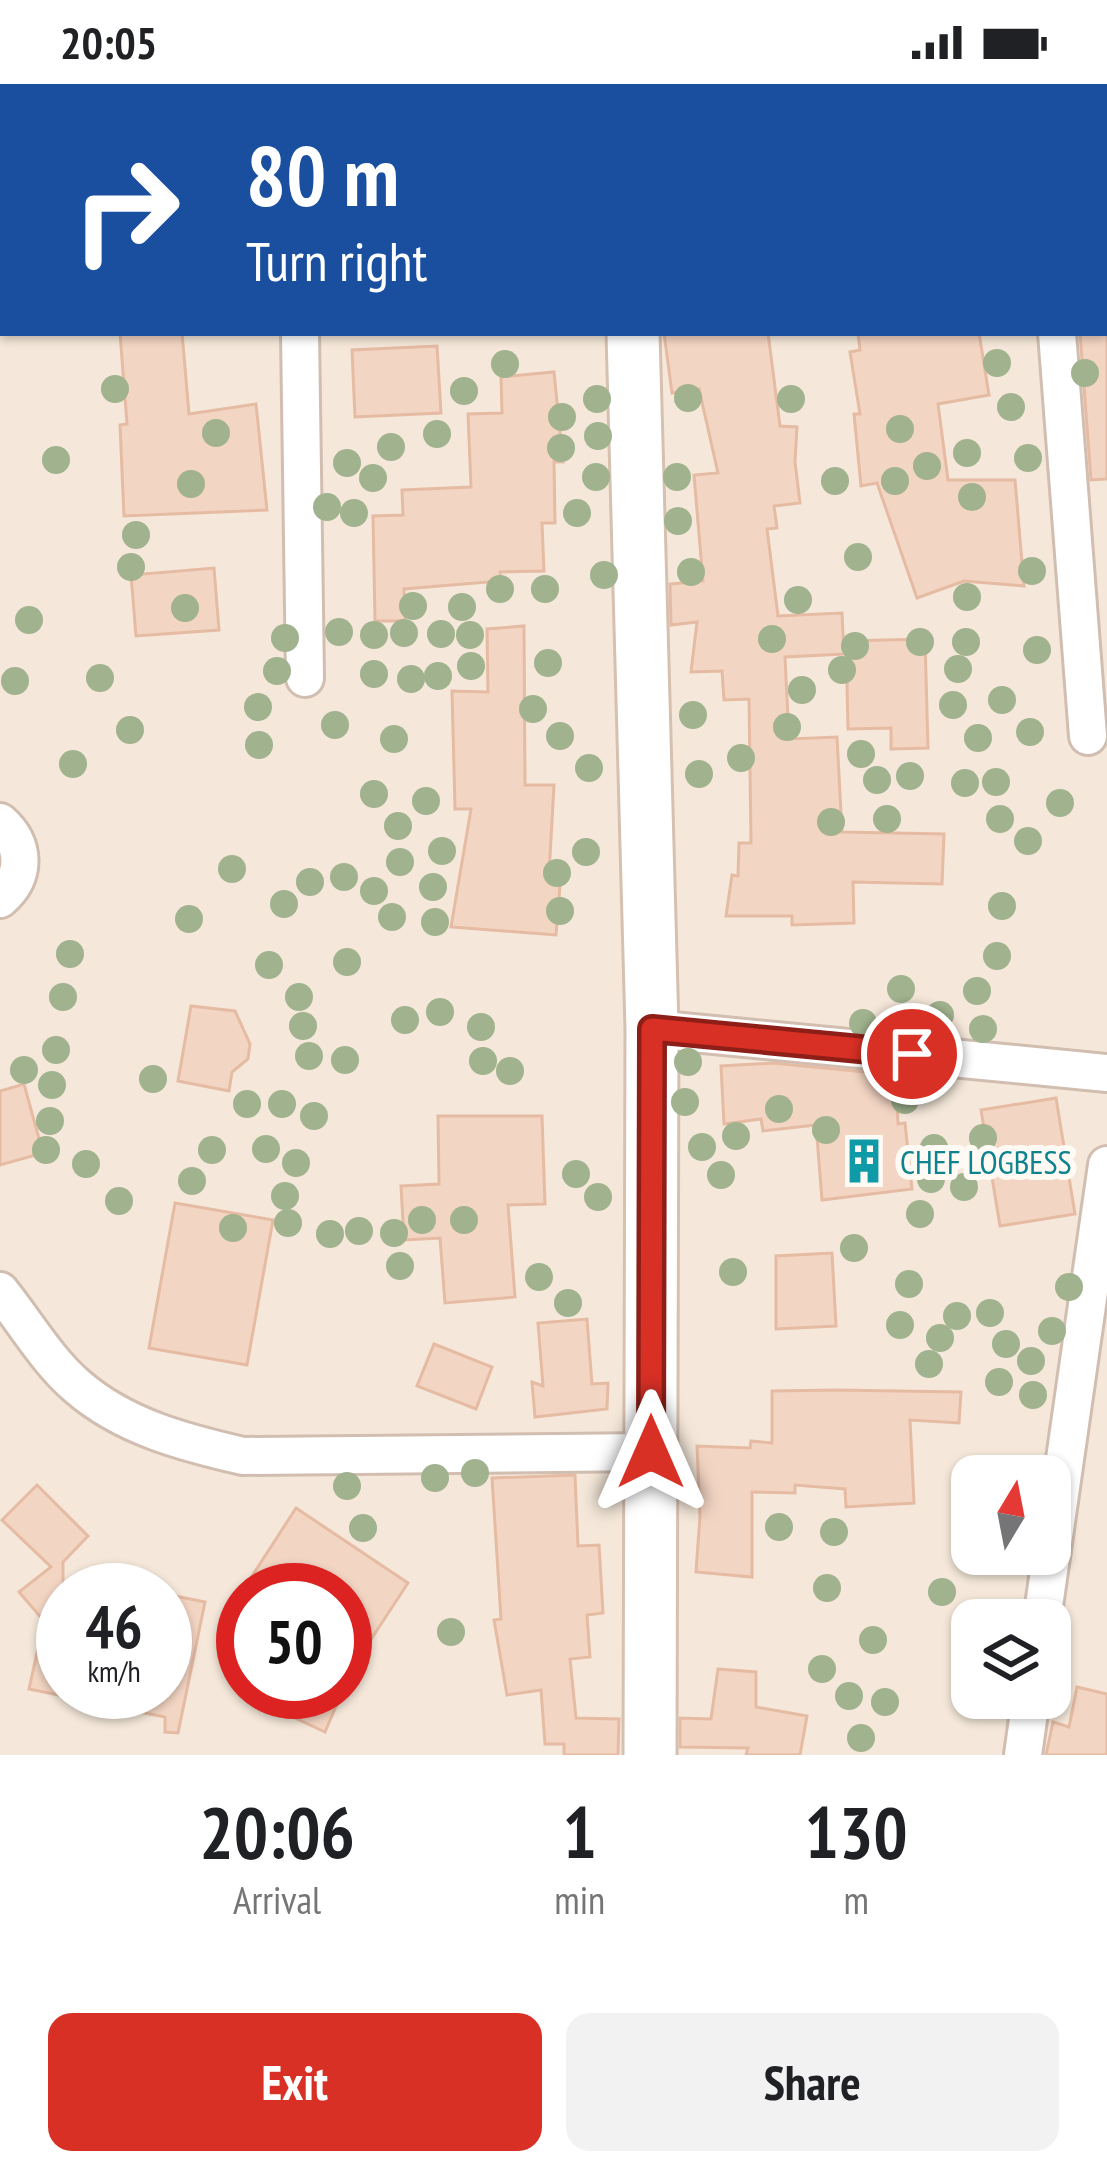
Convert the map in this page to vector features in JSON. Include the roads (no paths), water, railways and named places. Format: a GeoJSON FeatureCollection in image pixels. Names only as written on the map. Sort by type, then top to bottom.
{"type":"FeatureCollection","features":[{"type":"Feature","properties":{"kind":"main road"},"geometry":{"type":"LineString","coordinates":[[633,336],[652,1029],[650,1755]]}},
{"type":"Feature","properties":{"kind":"street"},"geometry":{"type":"LineString","coordinates":[[300,336],[305,678]]}},
{"type":"Feature","properties":{"kind":"street"},"geometry":{"type":"LineString","coordinates":[[1057,336],[1088,736]]}},
{"type":"Feature","properties":{"kind":"street"},"geometry":{"type":"LineString","coordinates":[[0,822],[16,837],[19,855],[18,875],[0,899]]}},
{"type":"Feature","properties":{"kind":"street"},"geometry":{"type":"LineString","coordinates":[[652,1029],[1107,1073]]}},
{"type":"Feature","properties":{"kind":"street"},"geometry":{"type":"LineString","coordinates":[[1045,1599],[1107,1165]]}},
{"type":"Feature","properties":{"kind":"street"},"geometry":{"type":"LineString","coordinates":[[0,1291],[75,1385],[113,1412],[186,1443],[243,1456],[651,1452]]}},
{"type":"Feature","properties":{"kind":"street"},"geometry":{"type":"LineString","coordinates":[[1023,1755],[1028,1719]]}},
{"type":"Feature","properties":{"kind":"place","name":"CHEF LOGBESS"},"geometry":{"type":"Point","coordinates":[864,1161]}}]}
